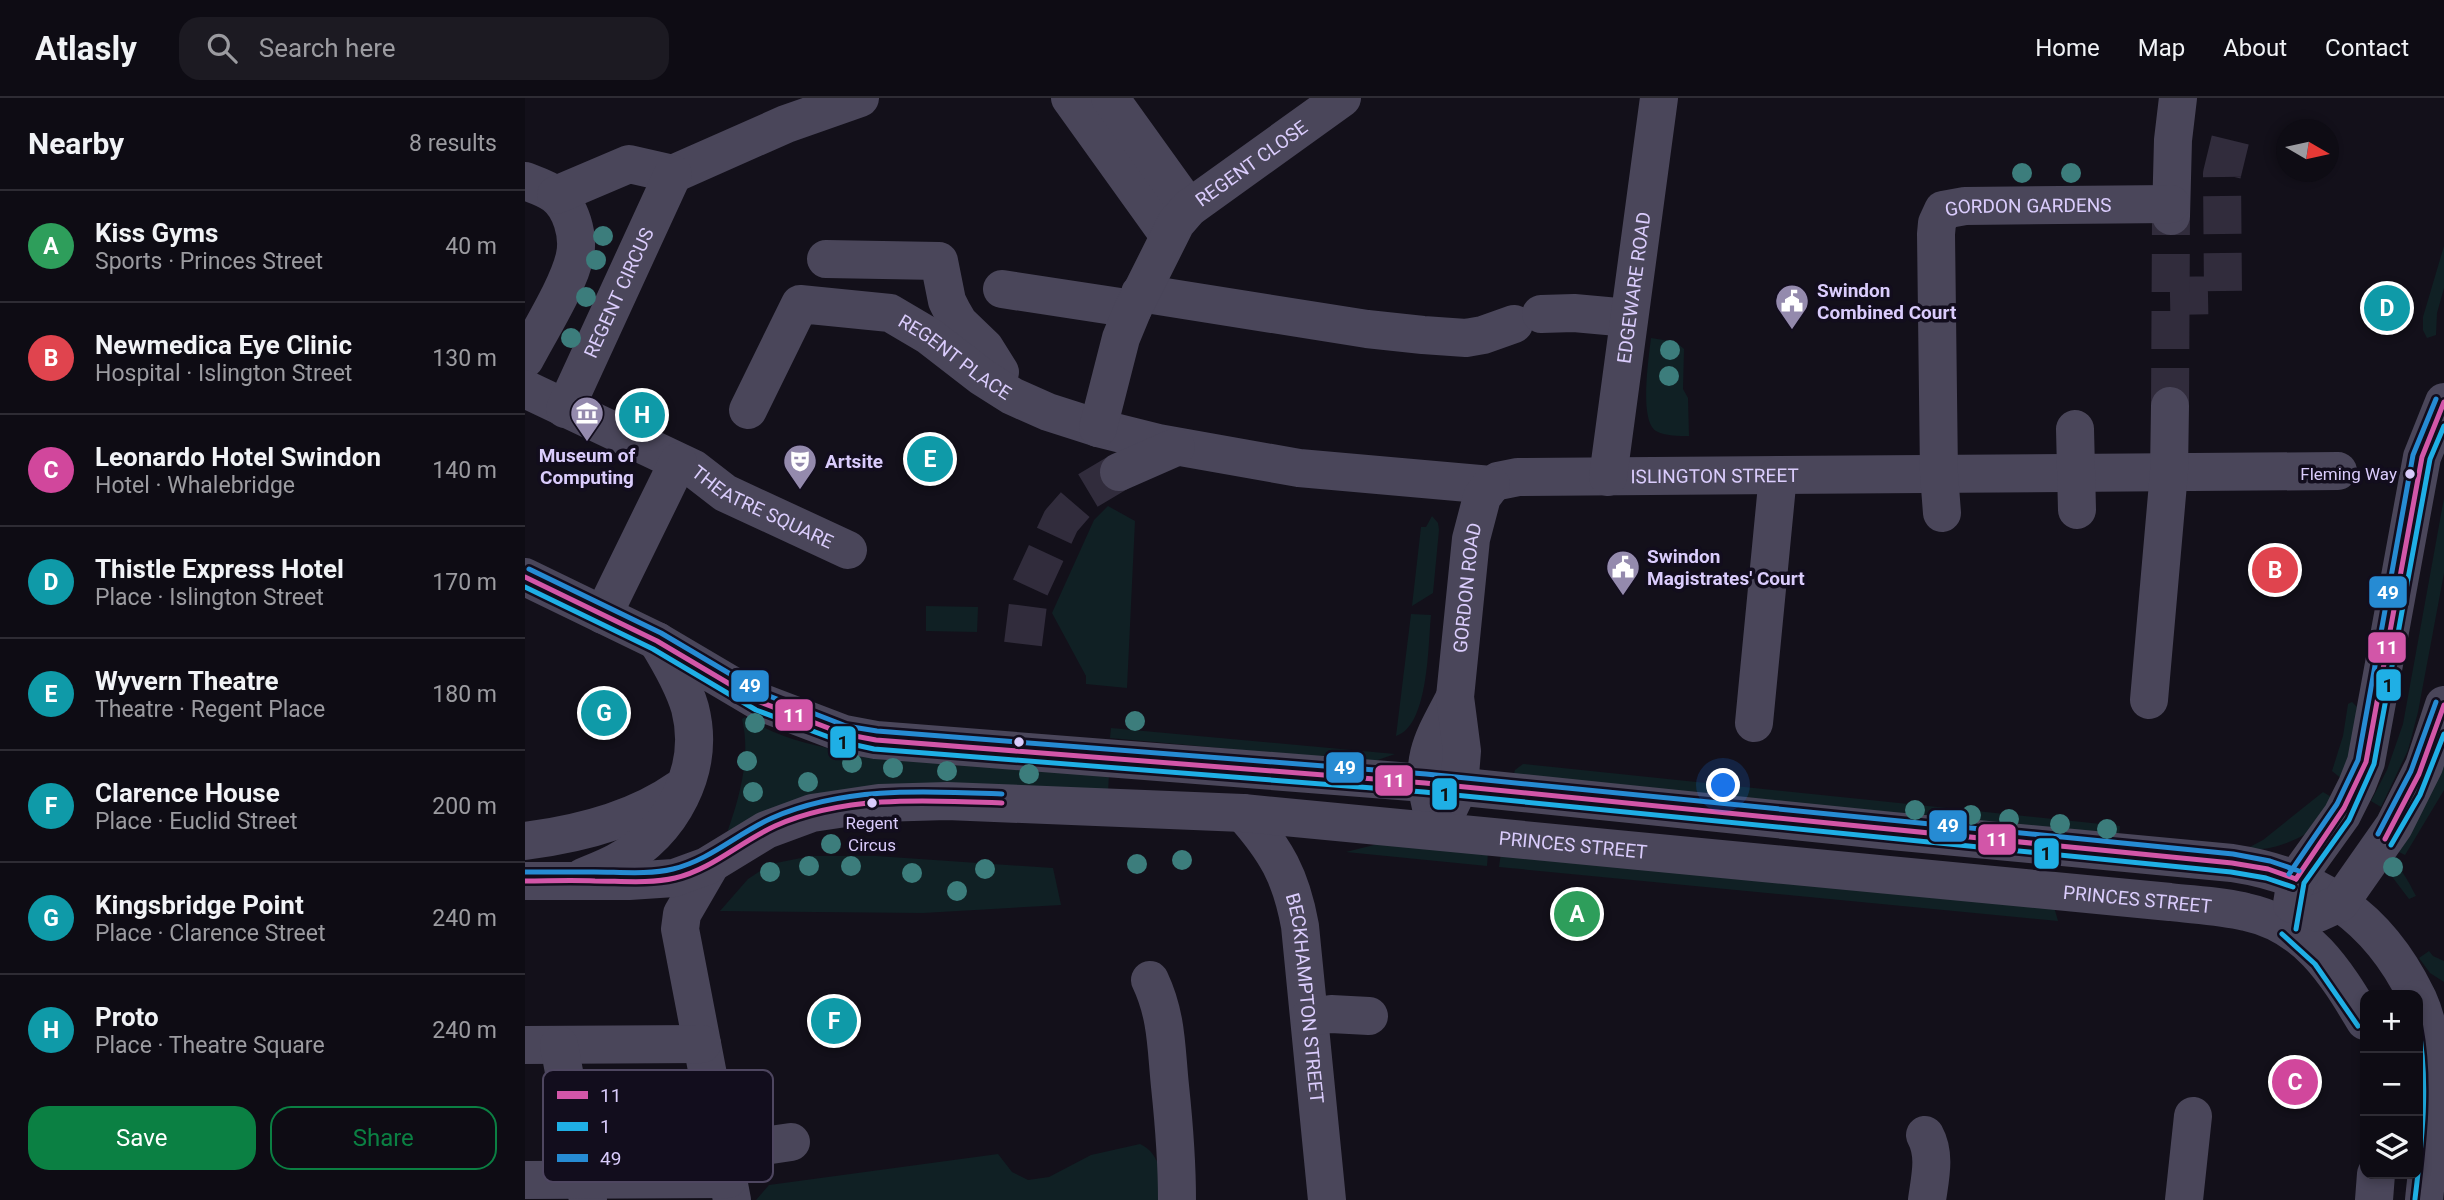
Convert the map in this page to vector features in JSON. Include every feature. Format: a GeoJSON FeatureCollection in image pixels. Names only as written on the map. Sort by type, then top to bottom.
{"type":"FeatureCollection","features":[{"type":"Feature","properties":{"kind":"street"},"geometry":{"type":"LineString","coordinates":[[541,188],[629,164],[673,174],[803,107],[860,98]]}},
{"type":"Feature","properties":{"kind":"street"},"geometry":{"type":"LineString","coordinates":[[1070,98],[1179,222]]}},
{"type":"Feature","properties":{"kind":"street"},"geometry":{"type":"LineString","coordinates":[[1110,98],[1179,222]]}},
{"type":"Feature","properties":{"kind":"street","name":"REGENT CLOSE"},"geometry":{"type":"LineString","coordinates":[[1098,428],[1121,338],[1136,301],[1179,222],[1342,98]]}},
{"type":"Feature","properties":{"kind":"street","name":"EDGEWARE ROAD"},"geometry":{"type":"LineString","coordinates":[[1608,477],[1659,98]]}},
{"type":"Feature","properties":{"kind":"street","name":"GORDON GARDENS"},"geometry":{"type":"LineString","coordinates":[[1942,513],[1939,474],[1944,256],[1937,223],[1943,210],[1951,207],[2171,210],[2173,141],[2178,98]]}},
{"type":"Feature","properties":{"kind":"street","name":"REGENT CIRCUS"},"geometry":{"type":"LineString","coordinates":[[565,409],[673,174]]}},
{"type":"Feature","properties":{"kind":"street"},"geometry":{"type":"LineString","coordinates":[[541,188],[566,209],[574,226],[577,242],[571,271],[525,368],[565,409]]}},
{"type":"Feature","properties":{"kind":"street"},"geometry":{"type":"LineString","coordinates":[[825,260],[939,261],[951,311],[992,357],[1012,396]]}},
{"type":"Feature","properties":{"kind":"street"},"geometry":{"type":"LineString","coordinates":[[1002,289],[1136,301],[1423,335],[1475,337],[1527,319],[1574,313],[1629,318]]}},
{"type":"Feature","properties":{"kind":"street","name":"REGENT PLACE"},"geometry":{"type":"LineString","coordinates":[[748,410],[800,304],[890,313],[918,329],[1012,396],[1048,412],[1098,428]]}},
{"type":"Feature","properties":{"kind":"street"},"geometry":{"type":"LineString","coordinates":[[2287,927],[2297,879],[2342,815],[2366,762],[2422,457],[2444,402]]}},
{"type":"Feature","properties":{"kind":"street"},"geometry":{"type":"LineString","coordinates":[[2150,700],[2169,472],[2170,406]]}},
{"type":"Feature","properties":{"kind":"street","name":"THEATRE SQUARE"},"geometry":{"type":"LineString","coordinates":[[565,409],[694,469],[725,493],[848,550]]}},
{"type":"Feature","properties":{"kind":"street","name":"ISLINGTON STREET"},"geometry":{"type":"LineString","coordinates":[[1098,428],[1176,447],[1299,468],[1492,485],[1518,477],[2338,471]]}},
{"type":"Feature","properties":{"kind":"street"},"geometry":{"type":"LineString","coordinates":[[2075,429],[2077,510]]}},
{"type":"Feature","properties":{"kind":"street"},"geometry":{"type":"LineString","coordinates":[[1119,472],[1176,447]]}},
{"type":"Feature","properties":{"kind":"street","name":"THEATRE SQUARE"},"geometry":{"type":"LineString","coordinates":[[604,615],[678,462]]}},
{"type":"Feature","properties":{"kind":"street"},"geometry":{"type":"LineString","coordinates":[[1754,723],[1777,475]]}},
{"type":"Feature","properties":{"kind":"street","name":"GORDON ROAD"},"geometry":{"type":"LineString","coordinates":[[1438,831],[1442,785],[1462,751],[1455,697],[1473,526],[1482,497],[1492,485]]}},
{"type":"Feature","properties":{"kind":"street"},"geometry":{"type":"LineString","coordinates":[[525,577],[657,641],[760,702],[819,726],[866,738],[1442,785],[1865,829],[2232,863],[2269,869],[2297,879],[2340,903],[2372,929],[2415,990]]}},
{"type":"Feature","properties":{"kind":"street"},"geometry":{"type":"LineString","coordinates":[[577,880],[618,861],[644,842],[663,823],[687,783],[693,748],[690,710],[680,682],[657,641]]}},
{"type":"Feature","properties":{"kind":"street"},"geometry":{"type":"LineString","coordinates":[[2287,927],[2340,903],[2380,847],[2412,793],[2444,705]]}},
{"type":"Feature","properties":{"kind":"street"},"geometry":{"type":"LineString","coordinates":[[525,841],[554,837],[655,806],[687,783]]}},
{"type":"Feature","properties":{"kind":"street","name":"PRINCES STREET"},"geometry":{"type":"LineString","coordinates":[[525,881],[645,880],[685,875],[711,863],[766,830],[792,820],[836,808],[879,803],[947,801],[1243,813],[2228,908],[2268,918],[2306,940],[2319,953],[2360,1014]]}},
{"type":"Feature","properties":{"kind":"street","name":"BECKHAMPTON STREET"},"geometry":{"type":"LineString","coordinates":[[1243,813],[1276,854],[1296,899],[1327,1200]]}},
{"type":"Feature","properties":{"kind":"street"},"geometry":{"type":"LineString","coordinates":[[707,1070],[680,929],[682,914],[711,863]]}},
{"type":"Feature","properties":{"kind":"street"},"geometry":{"type":"LineString","coordinates":[[645,880],[680,929]]}},
{"type":"Feature","properties":{"kind":"street"},"geometry":{"type":"LineString","coordinates":[[1150,980],[1160,1002],[1165,1028],[1176,1149],[1177,1200]]}},
{"type":"Feature","properties":{"kind":"street"},"geometry":{"type":"LineString","coordinates":[[2423,1002],[2431,1046],[2437,1133],[2424,1200]]}},
{"type":"Feature","properties":{"kind":"street"},"geometry":{"type":"LineString","coordinates":[[1310,1017],[1342,1014],[1369,1016]]}},
{"type":"Feature","properties":{"kind":"street"},"geometry":{"type":"LineString","coordinates":[[550,1070],[542,1045],[702,1044]]}},
{"type":"Feature","properties":{"kind":"street"},"geometry":{"type":"LineString","coordinates":[[2185,1200],[2193,1116]]}},
{"type":"Feature","properties":{"kind":"street"},"geometry":{"type":"LineString","coordinates":[[1925,1135],[1930,1144],[1931,1158],[1927,1200]]}},
{"type":"Feature","properties":{"kind":"street"},"geometry":{"type":"LineString","coordinates":[[773,1152],[791,1142]]}},
{"type":"Feature","properties":{"kind":"street"},"geometry":{"type":"LineString","coordinates":[[2374,1200],[2376,1179]]}},
{"type":"Feature","properties":{"kind":"street"},"geometry":{"type":"LineString","coordinates":[[525,1180],[586,1190],[673,1182]]}},
{"type":"Feature","properties":{"kind":"shaded area"},"geometry":{"type":"Polygon","coordinates":[[[2444,246],[2444,288],[2437,313],[2436,335],[2427,338],[2423,330],[2423,317],[2444,246]]]}},
{"type":"Feature","properties":{"kind":"shaded area"},"geometry":{"type":"Polygon","coordinates":[[[1651,338],[1676,342],[1684,349],[1683,389],[1688,398],[1689,436],[1664,434],[1651,425],[1646,387],[1651,338]]]}},
{"type":"Feature","properties":{"kind":"shaded area"},"geometry":{"type":"Polygon","coordinates":[[[2444,498],[2444,573],[2418,712],[2408,750],[2381,807],[2371,801],[2387,770],[2403,724],[2444,498]]]}},
{"type":"Feature","properties":{"kind":"shaded area"},"geometry":{"type":"Polygon","coordinates":[[[1108,506],[1135,521],[1127,688],[1086,684],[1086,676],[1052,613],[1094,520],[1108,506]]]}},
{"type":"Feature","properties":{"kind":"shaded area"},"geometry":{"type":"Polygon","coordinates":[[[1432,516],[1438,523],[1439,530],[1433,593],[1412,606],[1421,527],[1426,527],[1432,516]]]}},
{"type":"Feature","properties":{"kind":"shaded area"},"geometry":{"type":"Polygon","coordinates":[[[926,606],[978,607],[977,632],[926,631],[926,606]]]}},
{"type":"Feature","properties":{"kind":"shaded area"},"geometry":{"type":"Polygon","coordinates":[[[1411,614],[1431,615],[1425,683],[1415,717],[1407,729],[1396,736],[1411,614]]]}},
{"type":"Feature","properties":{"kind":"shaded area"},"geometry":{"type":"Polygon","coordinates":[[[2352,702],[2357,707],[2348,784],[2332,771],[2343,736],[2348,704],[2352,702]]]}},
{"type":"Feature","properties":{"kind":"shaded area"},"geometry":{"type":"Polygon","coordinates":[[[745,717],[791,739],[841,750],[1109,774],[1108,792],[732,834],[728,830],[737,803],[745,761],[742,719],[745,717]]]}},
{"type":"Feature","properties":{"kind":"shaded area"},"geometry":{"type":"Polygon","coordinates":[[[1111,728],[1395,754],[1372,762],[1110,738],[1111,728]]]}},
{"type":"Feature","properties":{"kind":"shaded area"},"geometry":{"type":"Polygon","coordinates":[[[2444,743],[2444,790],[2405,855],[2395,850],[2444,743]]]}},
{"type":"Feature","properties":{"kind":"shaded area"},"geometry":{"type":"Polygon","coordinates":[[[1523,764],[2120,826],[2119,835],[1513,777],[1515,770],[1523,764]]]}},
{"type":"Feature","properties":{"kind":"shaded area"},"geometry":{"type":"Polygon","coordinates":[[[2323,792],[2338,801],[2308,832],[2273,847],[2246,849],[2263,840],[2323,792]]]}},
{"type":"Feature","properties":{"kind":"shaded area"},"geometry":{"type":"Polygon","coordinates":[[[1378,844],[1488,852],[1487,866],[1346,852],[1378,844]]]}},
{"type":"Feature","properties":{"kind":"shaded area"},"geometry":{"type":"Polygon","coordinates":[[[1501,853],[2054,907],[2058,921],[1499,867],[1501,853]]]}},
{"type":"Feature","properties":{"kind":"shaded area"},"geometry":{"type":"Polygon","coordinates":[[[811,856],[876,856],[1053,868],[1061,905],[923,913],[720,911],[748,879],[771,864],[811,856]]]}},
{"type":"Feature","properties":{"kind":"shaded area"},"geometry":{"type":"Polygon","coordinates":[[[2388,859],[2401,870],[2416,896],[2409,899],[2384,866],[2388,859]]]}},
{"type":"Feature","properties":{"kind":"shaded area"},"geometry":{"type":"Polygon","coordinates":[[[2429,951],[2444,961],[2444,982],[2430,973],[2419,958],[2429,951]]]}},
{"type":"Feature","properties":{"kind":"shaded area"},"geometry":{"type":"Polygon","coordinates":[[[1140,1144],[1157,1160],[1168,1200],[756,1200],[769,1185],[998,1154],[1012,1172],[1028,1180],[1049,1177],[1091,1155],[1140,1144]]]}},
{"type":"Feature","properties":{"kind":"tunnel"},"geometry":{"type":"LineString","coordinates":[[2170,296],[2223,295],[2222,174],[2231,137]]}},
{"type":"Feature","properties":{"kind":"tunnel"},"geometry":{"type":"LineString","coordinates":[[2170,406],[2171,216]]}},
{"type":"Feature","properties":{"kind":"tunnel"},"geometry":{"type":"LineString","coordinates":[[1023,644],[1030,588],[1061,521],[1087,491],[1119,472]]}},
{"type":"Feature","properties":{"kind":"transit line","name":"49"},"geometry":{"type":"LineString","coordinates":[[2289,874],[2337,804],[2358,760],[2413,455],[2436,399]]}},
{"type":"Feature","properties":{"kind":"transit line","name":"11"},"geometry":{"type":"LineString","coordinates":[[2296,879],[2344,808],[2366,762],[2422,457],[2444,402]]}},
{"type":"Feature","properties":{"kind":"transit line","name":"1"},"geometry":{"type":"LineString","coordinates":[[2296,929],[2304,883],[2349,820],[2374,764],[2430,459],[2444,426]]}},
{"type":"Feature","properties":{"kind":"transit line","name":"49"},"geometry":{"type":"LineString","coordinates":[[529,569],[661,633],[764,694],[846,726],[877,731],[1426,774],[2233,854],[2270,861],[2299,871]]}},
{"type":"Feature","properties":{"kind":"transit line","name":"11"},"geometry":{"type":"LineString","coordinates":[[525,577],[657,641],[760,702],[844,734],[876,740],[1425,783],[2232,863],[2268,869],[2296,879]]}},
{"type":"Feature","properties":{"kind":"transit line","name":"1"},"geometry":{"type":"LineString","coordinates":[[525,587],[653,649],[756,710],[842,742],[874,749],[1424,792],[2231,872],[2266,878],[2293,887]]}},
{"type":"Feature","properties":{"kind":"transit line","name":"49"},"geometry":{"type":"LineString","coordinates":[[2378,834],[2411,771],[2436,702]]}},
{"type":"Feature","properties":{"kind":"transit line","name":"11"},"geometry":{"type":"LineString","coordinates":[[2385,839],[2419,774],[2444,705]]}},
{"type":"Feature","properties":{"kind":"transit line","name":"1"},"geometry":{"type":"LineString","coordinates":[[2391,845],[2420,795],[2444,734]]}},
{"type":"Feature","properties":{"kind":"transit line","name":"49"},"geometry":{"type":"LineString","coordinates":[[525,872],[644,873],[673,869],[712,853],[772,818],[828,800],[885,793],[1002,794]]}},
{"type":"Feature","properties":{"kind":"transit line","name":"11"},"geometry":{"type":"LineString","coordinates":[[525,881],[645,882],[675,878],[714,862],[775,826],[802,816],[858,804],[916,801],[1002,803]]}},
{"type":"Feature","properties":{"kind":"transit line","name":"1"},"geometry":{"type":"LineString","coordinates":[[2282,934],[2315,964],[2358,1026]]}},
{"type":"Feature","properties":{"kind":"transit line","name":"1"},"geometry":{"type":"LineString","coordinates":[[2415,1199],[2424,1090],[2422,1053]]}},
{"type":"Feature","properties":{"kind":"place","name":"Thistle Express Hotel"},"geometry":{"type":"Point","coordinates":[2387,308]}},
{"type":"Feature","properties":{"kind":"place","name":"Swindon Combined Court"},"geometry":{"type":"Point","coordinates":[1792,331]}},
{"type":"Feature","properties":{"kind":"place","name":"Proto"},"geometry":{"type":"Point","coordinates":[642,415]}},
{"type":"Feature","properties":{"kind":"place","name":"Museum of Computing"},"geometry":{"type":"Point","coordinates":[587,443]}},
{"type":"Feature","properties":{"kind":"place","name":"Wyvern Theatre"},"geometry":{"type":"Point","coordinates":[930,459]}},
{"type":"Feature","properties":{"kind":"place","name":"Fleming Way"},"geometry":{"type":"Point","coordinates":[2410,474]}},
{"type":"Feature","properties":{"kind":"place","name":"Artsite"},"geometry":{"type":"Point","coordinates":[800,491]}},
{"type":"Feature","properties":{"kind":"place","name":"Newmedica Eye Clinic"},"geometry":{"type":"Point","coordinates":[2275,570]}},
{"type":"Feature","properties":{"kind":"place","name":"Swindon Magistrates' Court"},"geometry":{"type":"Point","coordinates":[1623,597]}},
{"type":"Feature","properties":{"kind":"place","name":"Kingsbridge Point"},"geometry":{"type":"Point","coordinates":[604,713]}},
{"type":"Feature","properties":{"kind":"place","name":"Regent Circus"},"geometry":{"type":"Point","coordinates":[872,803]}},
{"type":"Feature","properties":{"kind":"place","name":"Kiss Gyms"},"geometry":{"type":"Point","coordinates":[1577,914]}},
{"type":"Feature","properties":{"kind":"place","name":"Clarence House"},"geometry":{"type":"Point","coordinates":[834,1021]}},
{"type":"Feature","properties":{"kind":"place","name":"Leonardo Hotel Swindon"},"geometry":{"type":"Point","coordinates":[2295,1082]}}]}
